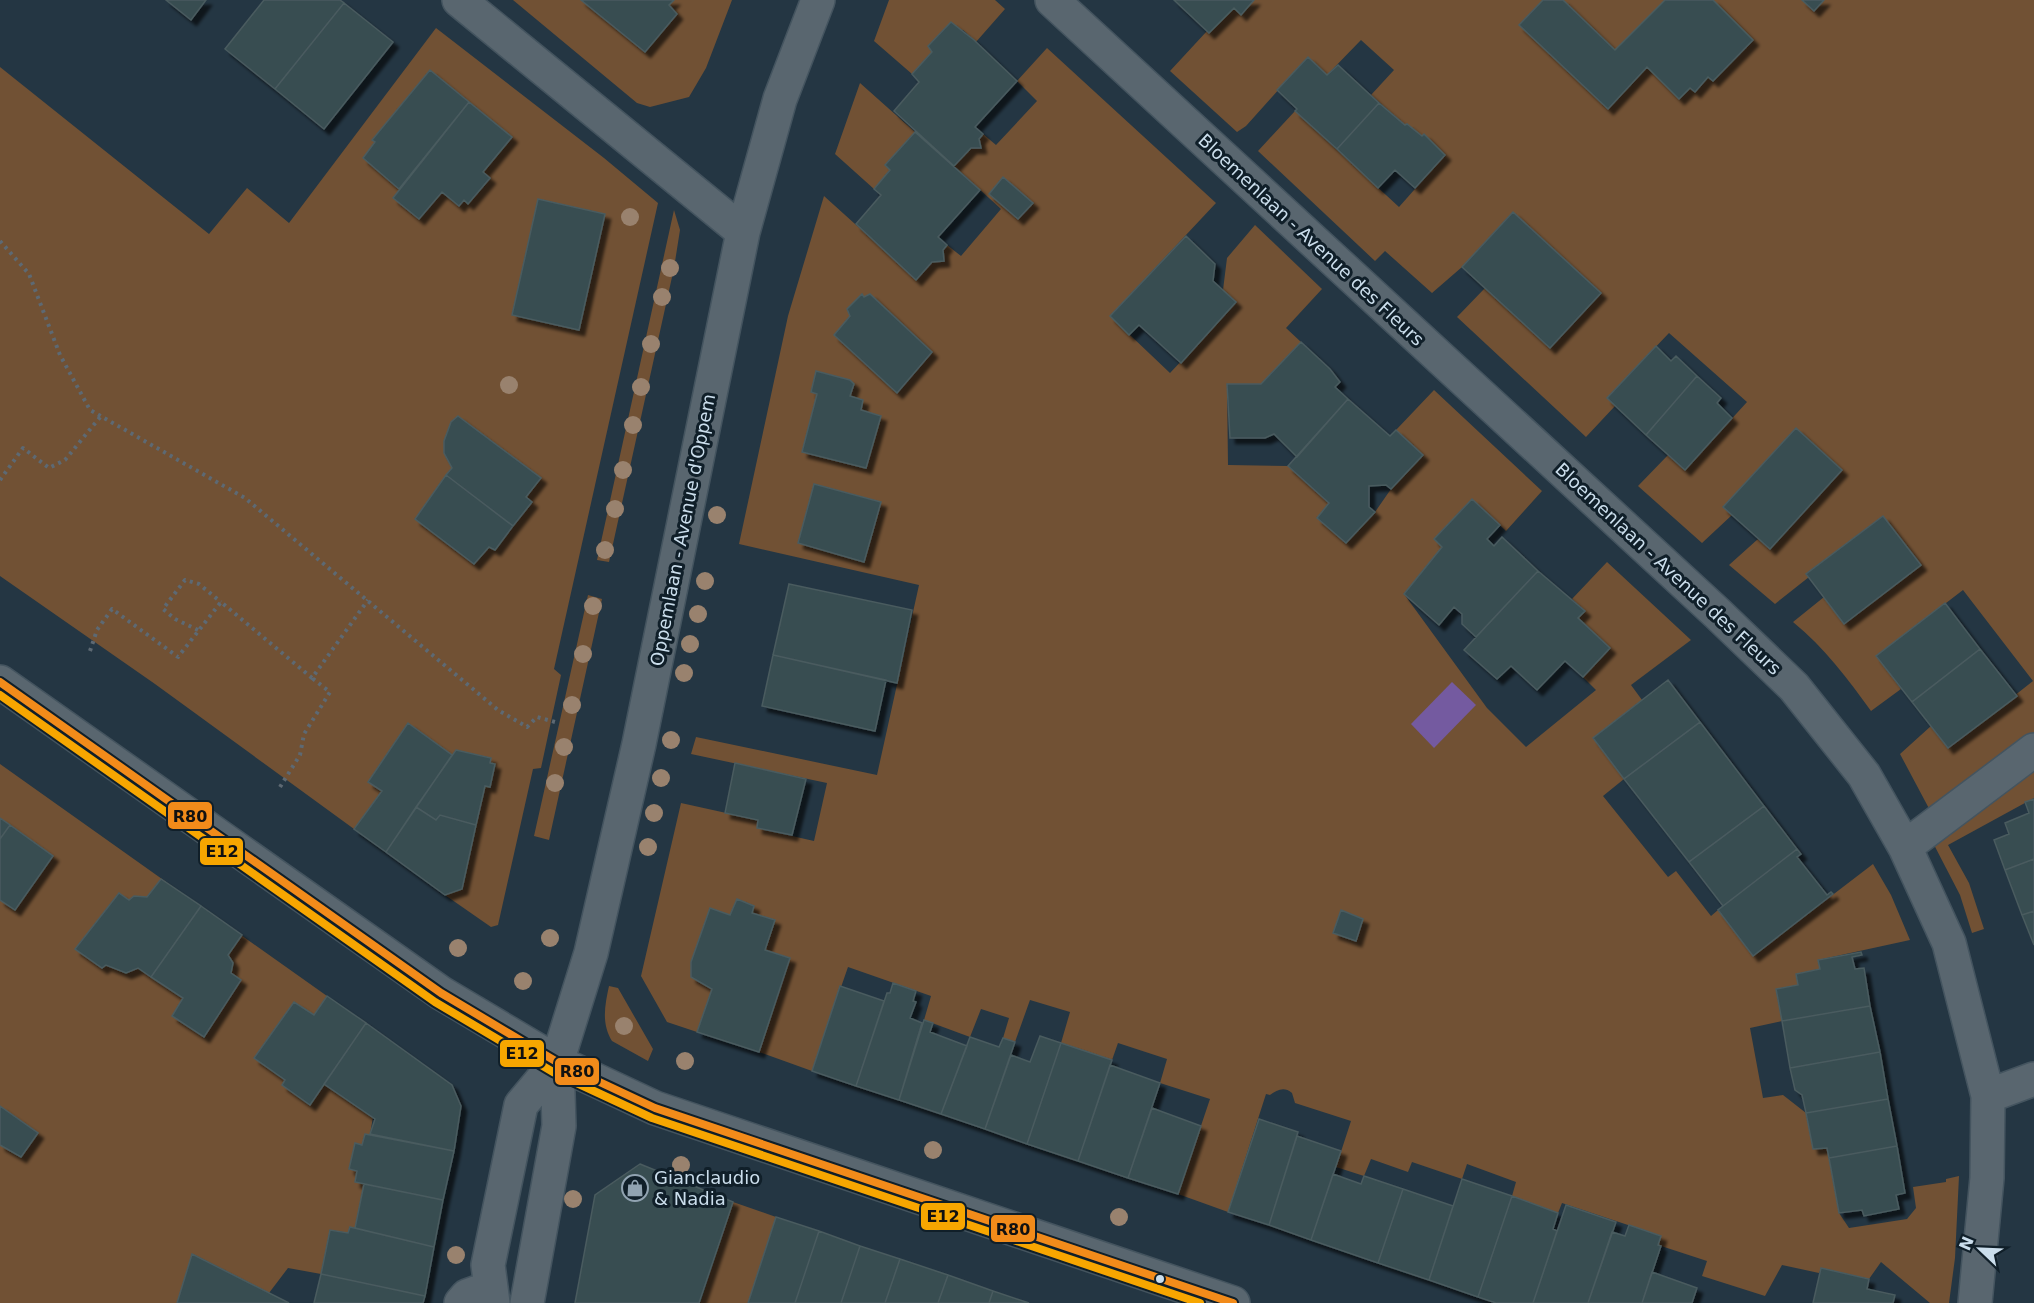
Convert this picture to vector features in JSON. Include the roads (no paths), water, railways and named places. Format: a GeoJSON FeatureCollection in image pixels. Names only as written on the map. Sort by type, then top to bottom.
{"type":"FeatureCollection","features":[{"type":"Feature","properties":{"kind":"street"},"geometry":{"type":"LineString","coordinates":[[459,0],[743,232]]}},
{"type":"Feature","properties":{"kind":"street","name":"Oppemlaan - Avenue d'Oppem"},"geometry":{"type":"LineString","coordinates":[[526,1303],[559,1126],[556,1062],[591,953],[639,744],[743,232],[780,99],[818,0]]}},
{"type":"Feature","properties":{"kind":"street","name":"Bloemenlaan - Avenue des Fleurs"},"geometry":{"type":"LineString","coordinates":[[1052,0],[1794,687],[1864,774],[1905,848],[1948,943],[1988,1096],[1987,1178],[1975,1303]]}},
{"type":"Feature","properties":{"kind":"street"},"geometry":{"type":"LineString","coordinates":[[0,682],[441,993],[556,1062],[655,1108],[1233,1303]]}},
{"type":"Feature","properties":{"kind":"street"},"geometry":{"type":"LineString","coordinates":[[1905,848],[2034,750]]}},
{"type":"Feature","properties":{"kind":"street","name":"Oppemlaan - Avenue d'Oppem"},"geometry":{"type":"LineString","coordinates":[[481,1298],[521,1105],[556,1062]]}},
{"type":"Feature","properties":{"kind":"street"},"geometry":{"type":"LineString","coordinates":[[1988,1096],[2034,1078]]}},
{"type":"Feature","properties":{"kind":"place","name":"Gianclaudio & Nadia"},"geometry":{"type":"Point","coordinates":[635,1188]}}]}
